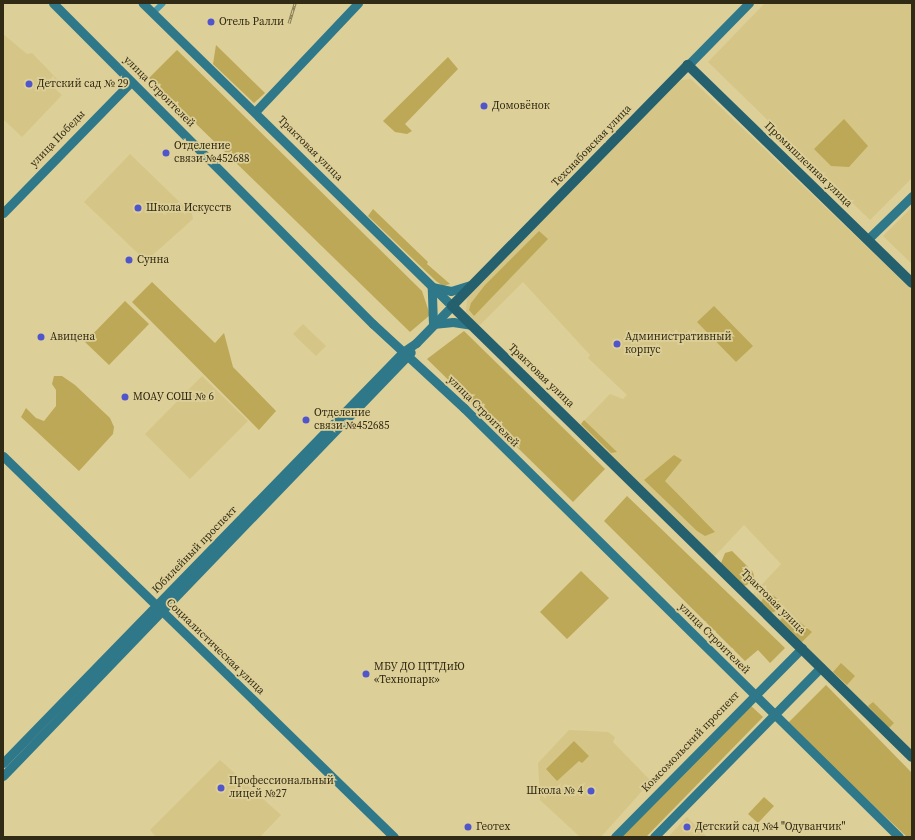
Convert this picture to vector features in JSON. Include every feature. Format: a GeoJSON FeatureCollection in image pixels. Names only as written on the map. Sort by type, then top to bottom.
{"type":"FeatureCollection","features":[{"type":"Feature","properties":{"kind":"main road","name":"улица Строителей"},"geometry":{"type":"LineString","coordinates":[[52,3],[406,354],[899,837]]}},
{"type":"Feature","properties":{"kind":"main road","name":"Трактовая улица"},"geometry":{"type":"LineString","coordinates":[[143,3],[912,756]]}},
{"type":"Feature","properties":{"kind":"main road"},"geometry":{"type":"LineString","coordinates":[[255,112],[358,3]]}},
{"type":"Feature","properties":{"kind":"main road","name":"Техснабовская улица"},"geometry":{"type":"LineString","coordinates":[[452,306],[749,3]]}},
{"type":"Feature","properties":{"kind":"main road","name":"Промышленная улица"},"geometry":{"type":"LineString","coordinates":[[688,65],[912,283]]}},
{"type":"Feature","properties":{"kind":"main road","name":"улица Победы"},"geometry":{"type":"LineString","coordinates":[[3,213],[131,82]]}},
{"type":"Feature","properties":{"kind":"main road"},"geometry":{"type":"LineString","coordinates":[[868,240],[912,196]]}},
{"type":"Feature","properties":{"kind":"main road"},"geometry":{"type":"LineString","coordinates":[[434,324],[432,287],[451,291],[471,285]]}},
{"type":"Feature","properties":{"kind":"main road"},"geometry":{"type":"LineString","coordinates":[[471,285],[463,305],[471,325]]}},
{"type":"Feature","properties":{"kind":"main road"},"geometry":{"type":"LineString","coordinates":[[160,610],[452,306]]}},
{"type":"Feature","properties":{"kind":"main road"},"geometry":{"type":"LineString","coordinates":[[434,324],[453,322],[471,325]]}},
{"type":"Feature","properties":{"kind":"main road","name":"Социалистическая улица"},"geometry":{"type":"LineString","coordinates":[[3,456],[394,837]]}},
{"type":"Feature","properties":{"kind":"main road","name":"Юбилейный проспект"},"geometry":{"type":"LineString","coordinates":[[3,764],[160,610]]}},
{"type":"Feature","properties":{"kind":"main road","name":"Юбилейный проспект"},"geometry":{"type":"LineString","coordinates":[[3,776],[160,610]]}},
{"type":"Feature","properties":{"kind":"main road","name":"Комсомольский проспект"},"geometry":{"type":"LineString","coordinates":[[615,837],[802,648]]}},
{"type":"Feature","properties":{"kind":"main road"},"geometry":{"type":"LineString","coordinates":[[654,837],[821,667]]}},
{"type":"Feature","properties":{"kind":"street"},"geometry":{"type":"LineString","coordinates":[[154,13],[163,3]]}},
{"type":"Feature","properties":{"kind":"shaded area"},"geometry":{"type":"Polygon","coordinates":[[[765,3],[912,3],[912,178],[870,220],[708,62],[765,3]]]}},
{"type":"Feature","properties":{"kind":"shaded area","name":"Детский сад № 29"},"geometry":{"type":"Polygon","coordinates":[[[3,34],[27,54],[32,53],[58,80],[53,87],[62,95],[22,137],[3,119],[3,34]]]}},
{"type":"Feature","properties":{"kind":"shaded area"},"geometry":{"type":"Polygon","coordinates":[[[216,45],[265,93],[254,103],[213,64],[216,45]]]}},
{"type":"Feature","properties":{"kind":"shaded area"},"geometry":{"type":"Polygon","coordinates":[[[177,50],[422,291],[430,315],[410,332],[149,78],[177,50]]]}},
{"type":"Feature","properties":{"kind":"shaded area"},"geometry":{"type":"Polygon","coordinates":[[[448,57],[458,69],[405,124],[412,131],[407,134],[395,132],[383,121],[448,57]]]}},
{"type":"Feature","properties":{"kind":"shaded area"},"geometry":{"type":"Polygon","coordinates":[[[691,79],[912,290],[912,752],[752,595],[781,564],[744,525],[714,557],[580,425],[610,394],[623,399],[627,395],[588,358],[590,355],[523,282],[479,326],[466,312],[467,299],[471,292],[669,88],[681,80],[691,79]]]}},
{"type":"Feature","properties":{"kind":"shaded area"},"geometry":{"type":"Polygon","coordinates":[[[844,119],[868,146],[849,167],[831,166],[814,149],[844,119]]]}},
{"type":"Feature","properties":{"kind":"shaded area","name":"Школа Искусств"},"geometry":{"type":"Polygon","coordinates":[[[130,154],[192,214],[193,219],[146,261],[84,202],[130,154]]]}},
{"type":"Feature","properties":{"kind":"shaded area"},"geometry":{"type":"Polygon","coordinates":[[[912,207],[912,264],[883,236],[912,207]]]}},
{"type":"Feature","properties":{"kind":"shaded area"},"geometry":{"type":"Polygon","coordinates":[[[373,209],[428,262],[427,264],[450,284],[443,286],[436,281],[368,216],[373,209]]]}},
{"type":"Feature","properties":{"kind":"shaded area"},"geometry":{"type":"Polygon","coordinates":[[[539,231],[548,239],[474,316],[469,310],[471,303],[485,285],[539,231]]]}},
{"type":"Feature","properties":{"kind":"shaded area"},"geometry":{"type":"Polygon","coordinates":[[[152,282],[215,343],[224,333],[233,367],[276,411],[259,430],[132,302],[152,282]]]}},
{"type":"Feature","properties":{"kind":"shaded area"},"geometry":{"type":"Polygon","coordinates":[[[125,301],[149,324],[109,365],[85,342],[125,301]]]}},
{"type":"Feature","properties":{"kind":"shaded area"},"geometry":{"type":"Polygon","coordinates":[[[714,306],[753,346],[736,362],[697,322],[714,306]]]}},
{"type":"Feature","properties":{"kind":"shaded area"},"geometry":{"type":"Polygon","coordinates":[[[303,324],[326,346],[316,356],[293,334],[303,324]]]}},
{"type":"Feature","properties":{"kind":"shaded area"},"geometry":{"type":"Polygon","coordinates":[[[464,331],[605,469],[573,502],[427,359],[464,331]]]}},
{"type":"Feature","properties":{"kind":"shaded area"},"geometry":{"type":"Polygon","coordinates":[[[54,376],[62,376],[75,385],[110,418],[114,427],[113,434],[79,471],[21,417],[26,408],[36,418],[44,421],[56,406],[56,390],[52,384],[54,376]]]}},
{"type":"Feature","properties":{"kind":"shaded area"},"geometry":{"type":"Polygon","coordinates":[[[202,376],[248,421],[190,479],[145,434],[202,376]]]}},
{"type":"Feature","properties":{"kind":"shaded area"},"geometry":{"type":"Polygon","coordinates":[[[584,420],[617,452],[611,453],[581,424],[584,420]]]}},
{"type":"Feature","properties":{"kind":"shaded area"},"geometry":{"type":"Polygon","coordinates":[[[674,455],[682,460],[665,481],[715,532],[705,536],[697,531],[644,480],[674,455]]]}},
{"type":"Feature","properties":{"kind":"shaded area"},"geometry":{"type":"Polygon","coordinates":[[[627,496],[785,648],[770,663],[758,650],[745,661],[604,521],[627,496]]]}},
{"type":"Feature","properties":{"kind":"shaded area"},"geometry":{"type":"Polygon","coordinates":[[[732,551],[753,572],[754,577],[747,585],[743,586],[721,563],[725,553],[732,551]]]}},
{"type":"Feature","properties":{"kind":"shaded area"},"geometry":{"type":"Polygon","coordinates":[[[581,571],[609,598],[567,639],[540,612],[581,571]]]}},
{"type":"Feature","properties":{"kind":"shaded area"},"geometry":{"type":"Polygon","coordinates":[[[770,595],[776,598],[779,604],[776,610],[770,613],[764,610],[761,604],[764,598],[770,595]]]}},
{"type":"Feature","properties":{"kind":"shaded area"},"geometry":{"type":"Polygon","coordinates":[[[787,612],[812,632],[802,642],[799,642],[779,622],[787,612]]]}},
{"type":"Feature","properties":{"kind":"shaded area"},"geometry":{"type":"Polygon","coordinates":[[[841,663],[855,676],[847,685],[833,672],[841,663]]]}},
{"type":"Feature","properties":{"kind":"shaded area"},"geometry":{"type":"Polygon","coordinates":[[[826,685],[912,773],[912,837],[907,837],[787,724],[826,685]]]}},
{"type":"Feature","properties":{"kind":"shaded area"},"geometry":{"type":"Polygon","coordinates":[[[873,702],[894,723],[889,728],[868,706],[873,702]]]}},
{"type":"Feature","properties":{"kind":"shaded area"},"geometry":{"type":"Polygon","coordinates":[[[750,705],[763,717],[646,837],[620,837],[750,705]]]}},
{"type":"Feature","properties":{"kind":"shaded area","name":"Школа № 4"},"geometry":{"type":"Polygon","coordinates":[[[569,730],[608,732],[615,737],[613,742],[651,781],[601,837],[580,837],[540,800],[538,763],[569,730]]]}},
{"type":"Feature","properties":{"kind":"shaded area"},"geometry":{"type":"Polygon","coordinates":[[[574,741],[589,756],[582,763],[579,761],[557,781],[546,769],[574,741]]]}},
{"type":"Feature","properties":{"kind":"shaded area","name":"Профессиональный лицей №27"},"geometry":{"type":"Polygon","coordinates":[[[220,760],[281,815],[260,837],[156,837],[150,830],[220,760]]]}},
{"type":"Feature","properties":{"kind":"shaded area"},"geometry":{"type":"Polygon","coordinates":[[[764,797],[774,806],[758,823],[748,814],[764,797]]]}},
{"type":"Feature","properties":{"kind":"shaded area","name":"Детский сад №4 \"Одуванчик\""},"geometry":{"type":"Polygon","coordinates":[[[687,817],[707,837],[668,837],[687,817]]]}},
{"type":"Feature","properties":{"kind":"railway"},"geometry":{"type":"LineString","coordinates":[[289,23],[295,3]]}},
{"type":"Feature","properties":{"kind":"place","name":"Отель Ралли"},"geometry":{"type":"Point","coordinates":[211,22]}},
{"type":"Feature","properties":{"kind":"place","name":"Детский сад № 29"},"geometry":{"type":"Point","coordinates":[29,84]}},
{"type":"Feature","properties":{"kind":"place","name":"Домовёнок"},"geometry":{"type":"Point","coordinates":[484,106]}},
{"type":"Feature","properties":{"kind":"place","name":"Отделение связи №452688"},"geometry":{"type":"Point","coordinates":[166,153]}},
{"type":"Feature","properties":{"kind":"place","name":"Школа Искусств"},"geometry":{"type":"Point","coordinates":[138,208]}},
{"type":"Feature","properties":{"kind":"place","name":"Сунна"},"geometry":{"type":"Point","coordinates":[129,260]}},
{"type":"Feature","properties":{"kind":"place","name":"Авицена"},"geometry":{"type":"Point","coordinates":[41,337]}},
{"type":"Feature","properties":{"kind":"place","name":"Административный корпус"},"geometry":{"type":"Point","coordinates":[617,344]}},
{"type":"Feature","properties":{"kind":"place","name":"МОАУ СОШ № 6"},"geometry":{"type":"Point","coordinates":[125,397]}},
{"type":"Feature","properties":{"kind":"place","name":"Отделение связи №452685"},"geometry":{"type":"Point","coordinates":[306,420]}},
{"type":"Feature","properties":{"kind":"place","name":"МБУ ДО ЦТТДиЮ «Технопарк»"},"geometry":{"type":"Point","coordinates":[366,674]}},
{"type":"Feature","properties":{"kind":"place","name":"Профессиональный лицей №27"},"geometry":{"type":"Point","coordinates":[221,788]}},
{"type":"Feature","properties":{"kind":"place","name":"Школа № 4"},"geometry":{"type":"Point","coordinates":[591,791]}},
{"type":"Feature","properties":{"kind":"place","name":"Геотех"},"geometry":{"type":"Point","coordinates":[468,827]}},
{"type":"Feature","properties":{"kind":"place","name":"Детский сад №4 \"Одуванчик\""},"geometry":{"type":"Point","coordinates":[687,827]}}]}
